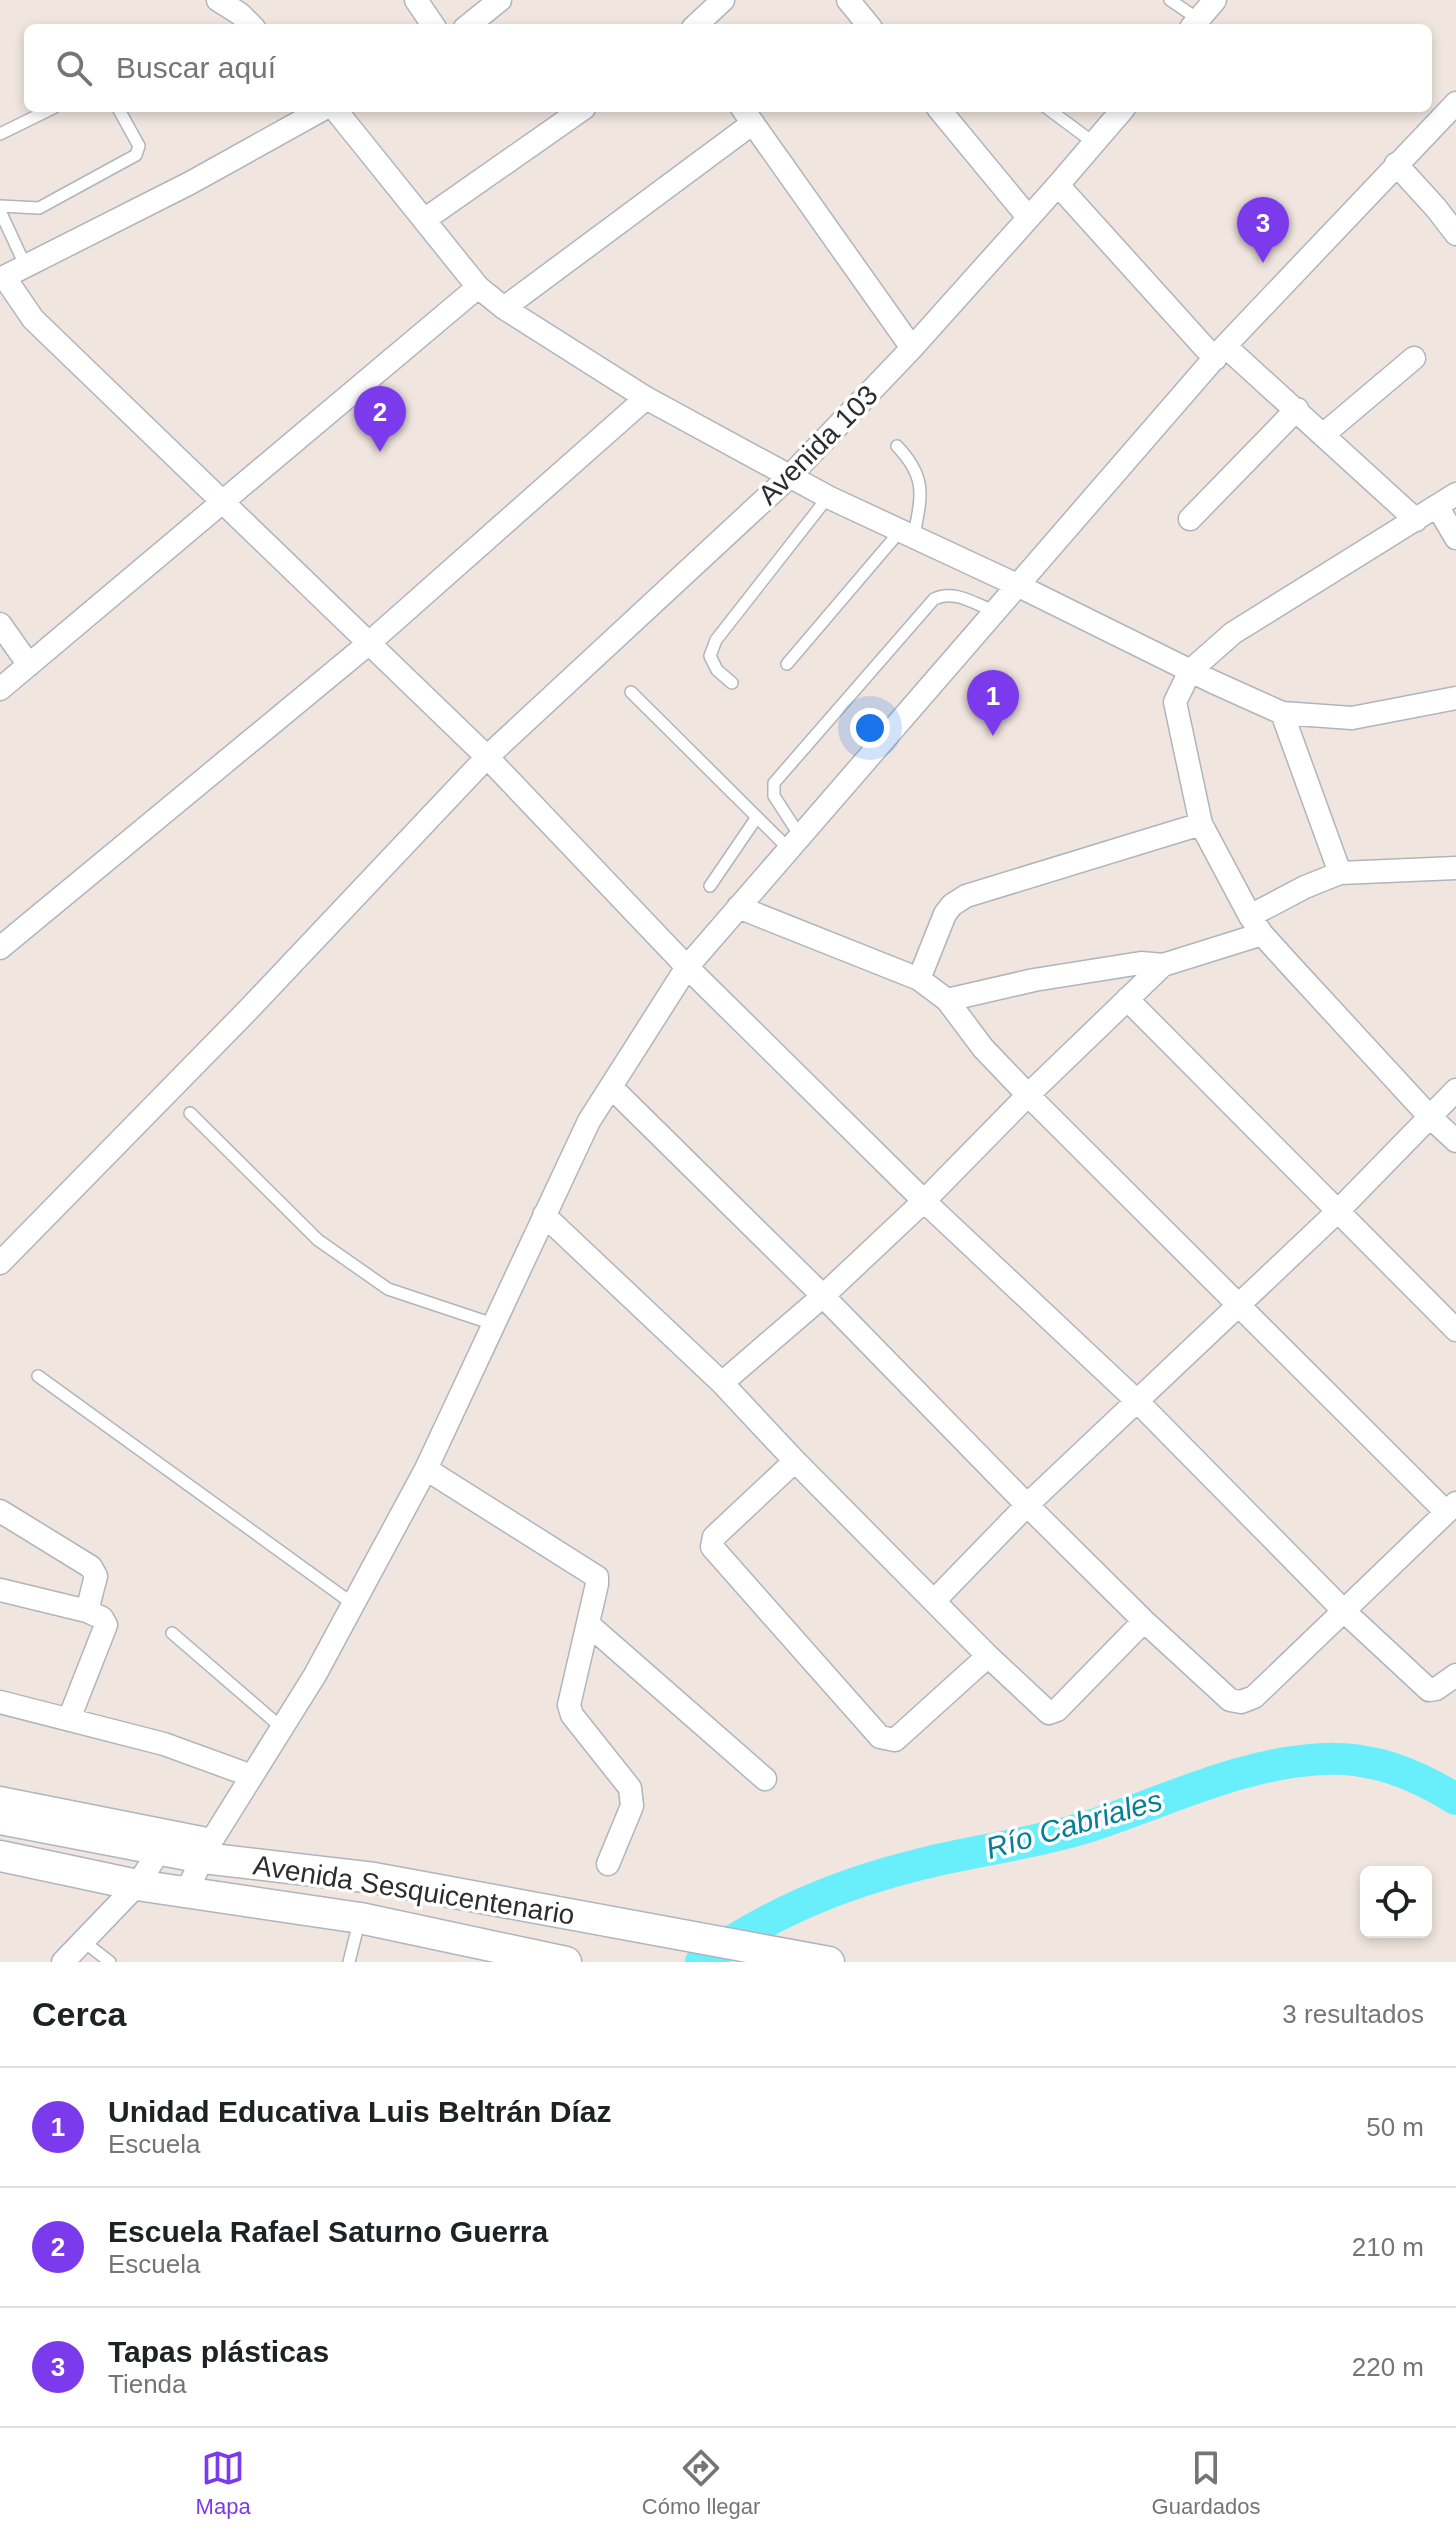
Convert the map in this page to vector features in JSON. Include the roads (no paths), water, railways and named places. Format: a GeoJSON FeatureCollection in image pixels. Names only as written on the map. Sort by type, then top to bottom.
{"type":"FeatureCollection","features":[{"type":"Feature","properties":{"kind":"main road","name":"Avenida Sesquicentenario"},"geometry":{"type":"LineString","coordinates":[[0,1819],[160,1850],[207,1849],[829,1962]]}},
{"type":"Feature","properties":{"kind":"main road","name":"Avenida Sesquicentenario"},"geometry":{"type":"LineString","coordinates":[[0,1856],[137,1885],[360,1918],[566,1962]]}},
{"type":"Feature","properties":{"kind":"street"},"geometry":{"type":"LineString","coordinates":[[218,0],[250,24]]}},
{"type":"Feature","properties":{"kind":"street"},"geometry":{"type":"LineString","coordinates":[[416,0],[432,24]]}},
{"type":"Feature","properties":{"kind":"street"},"geometry":{"type":"LineString","coordinates":[[470,24],[500,0]]}},
{"type":"Feature","properties":{"kind":"street"},"geometry":{"type":"LineString","coordinates":[[697,24],[723,0]]}},
{"type":"Feature","properties":{"kind":"street"},"geometry":{"type":"LineString","coordinates":[[848,0],[868,24]]}},
{"type":"Feature","properties":{"kind":"street"},"geometry":{"type":"LineString","coordinates":[[1195,24],[1215,0]]}},
{"type":"Feature","properties":{"kind":"street"},"geometry":{"type":"LineString","coordinates":[[186,1892],[207,1849],[315,1675],[426,1469],[589,1121],[687,967],[1220,353],[1456,103]]}},
{"type":"Feature","properties":{"kind":"street"},"geometry":{"type":"LineString","coordinates":[[318,112],[190,183],[2,279],[33,319],[487,757],[687,967],[924,1201],[1138,1402],[1345,1612],[1429,1690],[1436,1689],[1456,1675]]}},
{"type":"Feature","properties":{"kind":"street"},"geometry":{"type":"LineString","coordinates":[[337,112],[478,287],[504,308],[646,398],[828,497],[1282,713],[1352,718],[1456,698]]}},
{"type":"Feature","properties":{"kind":"street"},"geometry":{"type":"LineString","coordinates":[[424,220],[578,112]]}},
{"type":"Feature","properties":{"kind":"street"},"geometry":{"type":"LineString","coordinates":[[941,112],[1028,217]]}},
{"type":"Feature","properties":{"kind":"street","name":"Avenida 103"},"geometry":{"type":"LineString","coordinates":[[0,1263],[248,1010],[487,757],[790,476],[912,348],[1121,112]]}},
{"type":"Feature","properties":{"kind":"street"},"geometry":{"type":"LineString","coordinates":[[504,308],[748,116],[912,348]]}},
{"type":"Feature","properties":{"kind":"street"},"geometry":{"type":"LineString","coordinates":[[1396,164],[1456,234]]}},
{"type":"Feature","properties":{"kind":"street"},"geometry":{"type":"LineString","coordinates":[[1058,185],[1220,353],[1297,409],[1416,520]]}},
{"type":"Feature","properties":{"kind":"street"},"geometry":{"type":"LineString","coordinates":[[0,689],[478,287]]}},
{"type":"Feature","properties":{"kind":"street"},"geometry":{"type":"LineString","coordinates":[[1324,434],[1414,358]]}},
{"type":"Feature","properties":{"kind":"street"},"geometry":{"type":"LineString","coordinates":[[0,948],[368,644],[646,398]]}},
{"type":"Feature","properties":{"kind":"street"},"geometry":{"type":"LineString","coordinates":[[1190,519],[1297,409]]}},
{"type":"Feature","properties":{"kind":"street"},"geometry":{"type":"LineString","coordinates":[[1456,494],[1233,633],[1190,671],[1175,702],[1201,824],[1256,925],[1429,1116],[1456,1141]]}},
{"type":"Feature","properties":{"kind":"street"},"geometry":{"type":"LineString","coordinates":[[1437,506],[1456,538]]}},
{"type":"Feature","properties":{"kind":"street"},"geometry":{"type":"LineString","coordinates":[[0,624],[29,665]]}},
{"type":"Feature","properties":{"kind":"street"},"geometry":{"type":"LineString","coordinates":[[1282,713],[1340,873]]}},
{"type":"Feature","properties":{"kind":"street"},"geometry":{"type":"LineString","coordinates":[[919,979],[945,914],[966,896],[1201,824]]}},
{"type":"Feature","properties":{"kind":"street"},"geometry":{"type":"LineString","coordinates":[[722,1383],[823,1296],[924,1201],[1163,965],[1256,925],[1305,887],[1340,873],[1456,868]]}},
{"type":"Feature","properties":{"kind":"street"},"geometry":{"type":"LineString","coordinates":[[611,1087],[823,1296],[1144,1621],[1230,1700],[1241,1702],[1254,1697],[1451,1507],[1239,1306],[1028,1095],[983,1048],[947,1000],[919,979],[738,907]]}},
{"type":"Feature","properties":{"kind":"street"},"geometry":{"type":"LineString","coordinates":[[947,1000],[1034,980],[1126,965],[1163,965]]}},
{"type":"Feature","properties":{"kind":"street"},"geometry":{"type":"LineString","coordinates":[[1127,999],[1456,1330]]}},
{"type":"Feature","properties":{"kind":"street"},"geometry":{"type":"LineString","coordinates":[[934,1601],[1027,1505],[1337,1212],[1456,1090]]}},
{"type":"Feature","properties":{"kind":"street"},"geometry":{"type":"LineString","coordinates":[[544,1215],[722,1383],[988,1656],[1049,1713],[1144,1621]]}},
{"type":"Feature","properties":{"kind":"street"},"geometry":{"type":"LineString","coordinates":[[795,1461],[714,1537],[712,1547],[880,1737],[895,1740],[988,1656]]}},
{"type":"Feature","properties":{"kind":"street"},"geometry":{"type":"LineString","coordinates":[[426,1469],[597,1577],[569,1705],[572,1715],[630,1788],[632,1806],[608,1864]]}},
{"type":"Feature","properties":{"kind":"street"},"geometry":{"type":"LineString","coordinates":[[0,1511],[91,1567],[96,1576],[87,1611]]}},
{"type":"Feature","properties":{"kind":"street"},"geometry":{"type":"LineString","coordinates":[[0,1590],[87,1611],[102,1618],[106,1625],[69,1719]]}},
{"type":"Feature","properties":{"kind":"street"},"geometry":{"type":"LineString","coordinates":[[588,1624],[765,1779]]}},
{"type":"Feature","properties":{"kind":"street"},"geometry":{"type":"LineString","coordinates":[[0,1702],[164,1744],[252,1776]]}},
{"type":"Feature","properties":{"kind":"street","name":"Avenida Sesquicentenario"},"geometry":{"type":"LineString","coordinates":[[0,1798],[207,1849]]}},
{"type":"Feature","properties":{"kind":"street"},"geometry":{"type":"LineString","coordinates":[[63,1962],[137,1885],[160,1850]]}},
{"type":"Feature","properties":{"kind":"lane"},"geometry":{"type":"LineString","coordinates":[[1170,0],[1195,24]]}},
{"type":"Feature","properties":{"kind":"lane"},"geometry":{"type":"LineString","coordinates":[[0,134],[45,112]]}},
{"type":"Feature","properties":{"kind":"lane"},"geometry":{"type":"LineString","coordinates":[[27,267],[0,209],[39,208],[136,155],[139,146],[120,112]]}},
{"type":"Feature","properties":{"kind":"lane"},"geometry":{"type":"LineString","coordinates":[[1052,112],[1094,143]]}},
{"type":"Feature","properties":{"kind":"lane"},"geometry":{"type":"LineString","coordinates":[[787,664],[908,533],[922,498],[911,461],[897,446]]}},
{"type":"Feature","properties":{"kind":"lane"},"geometry":{"type":"LineString","coordinates":[[732,683],[717,670],[710,656],[716,640],[828,497]]}},
{"type":"Feature","properties":{"kind":"lane"},"geometry":{"type":"LineString","coordinates":[[794,842],[774,796],[774,783],[934,599],[943,594],[952,594],[994,611]]}},
{"type":"Feature","properties":{"kind":"lane"},"geometry":{"type":"LineString","coordinates":[[631,692],[757,817],[794,842]]}},
{"type":"Feature","properties":{"kind":"lane"},"geometry":{"type":"LineString","coordinates":[[710,886],[757,817]]}},
{"type":"Feature","properties":{"kind":"lane"},"geometry":{"type":"LineString","coordinates":[[190,1113],[318,1240],[388,1289],[493,1324]]}},
{"type":"Feature","properties":{"kind":"lane"},"geometry":{"type":"LineString","coordinates":[[38,1376],[353,1604]]}},
{"type":"Feature","properties":{"kind":"lane"},"geometry":{"type":"LineString","coordinates":[[172,1633],[282,1728]]}},
{"type":"Feature","properties":{"kind":"lane"},"geometry":{"type":"LineString","coordinates":[[349,1962],[360,1918]]}},
{"type":"Feature","properties":{"kind":"lane"},"geometry":{"type":"LineString","coordinates":[[83,1941],[110,1962]]}},
{"type":"Feature","properties":{"kind":"waterway","name":"Río Cabriales"},"geometry":{"type":"LineString","coordinates":[[701,1962],[779,1915],[862,1881],[942,1859],[1067,1833],[1264,1767],[1325,1759],[1360,1761],[1394,1769],[1456,1799]]}},
{"type":"Feature","properties":{"kind":"place","name":"Tapas plásticas"},"geometry":{"type":"Point","coordinates":[1263,263]}},
{"type":"Feature","properties":{"kind":"place","name":"Escuela Rafael Saturno Guerra"},"geometry":{"type":"Point","coordinates":[380,452]}},
{"type":"Feature","properties":{"kind":"place","name":"Unidad Educativa Luis Beltrán Díaz"},"geometry":{"type":"Point","coordinates":[993,736]}}]}
